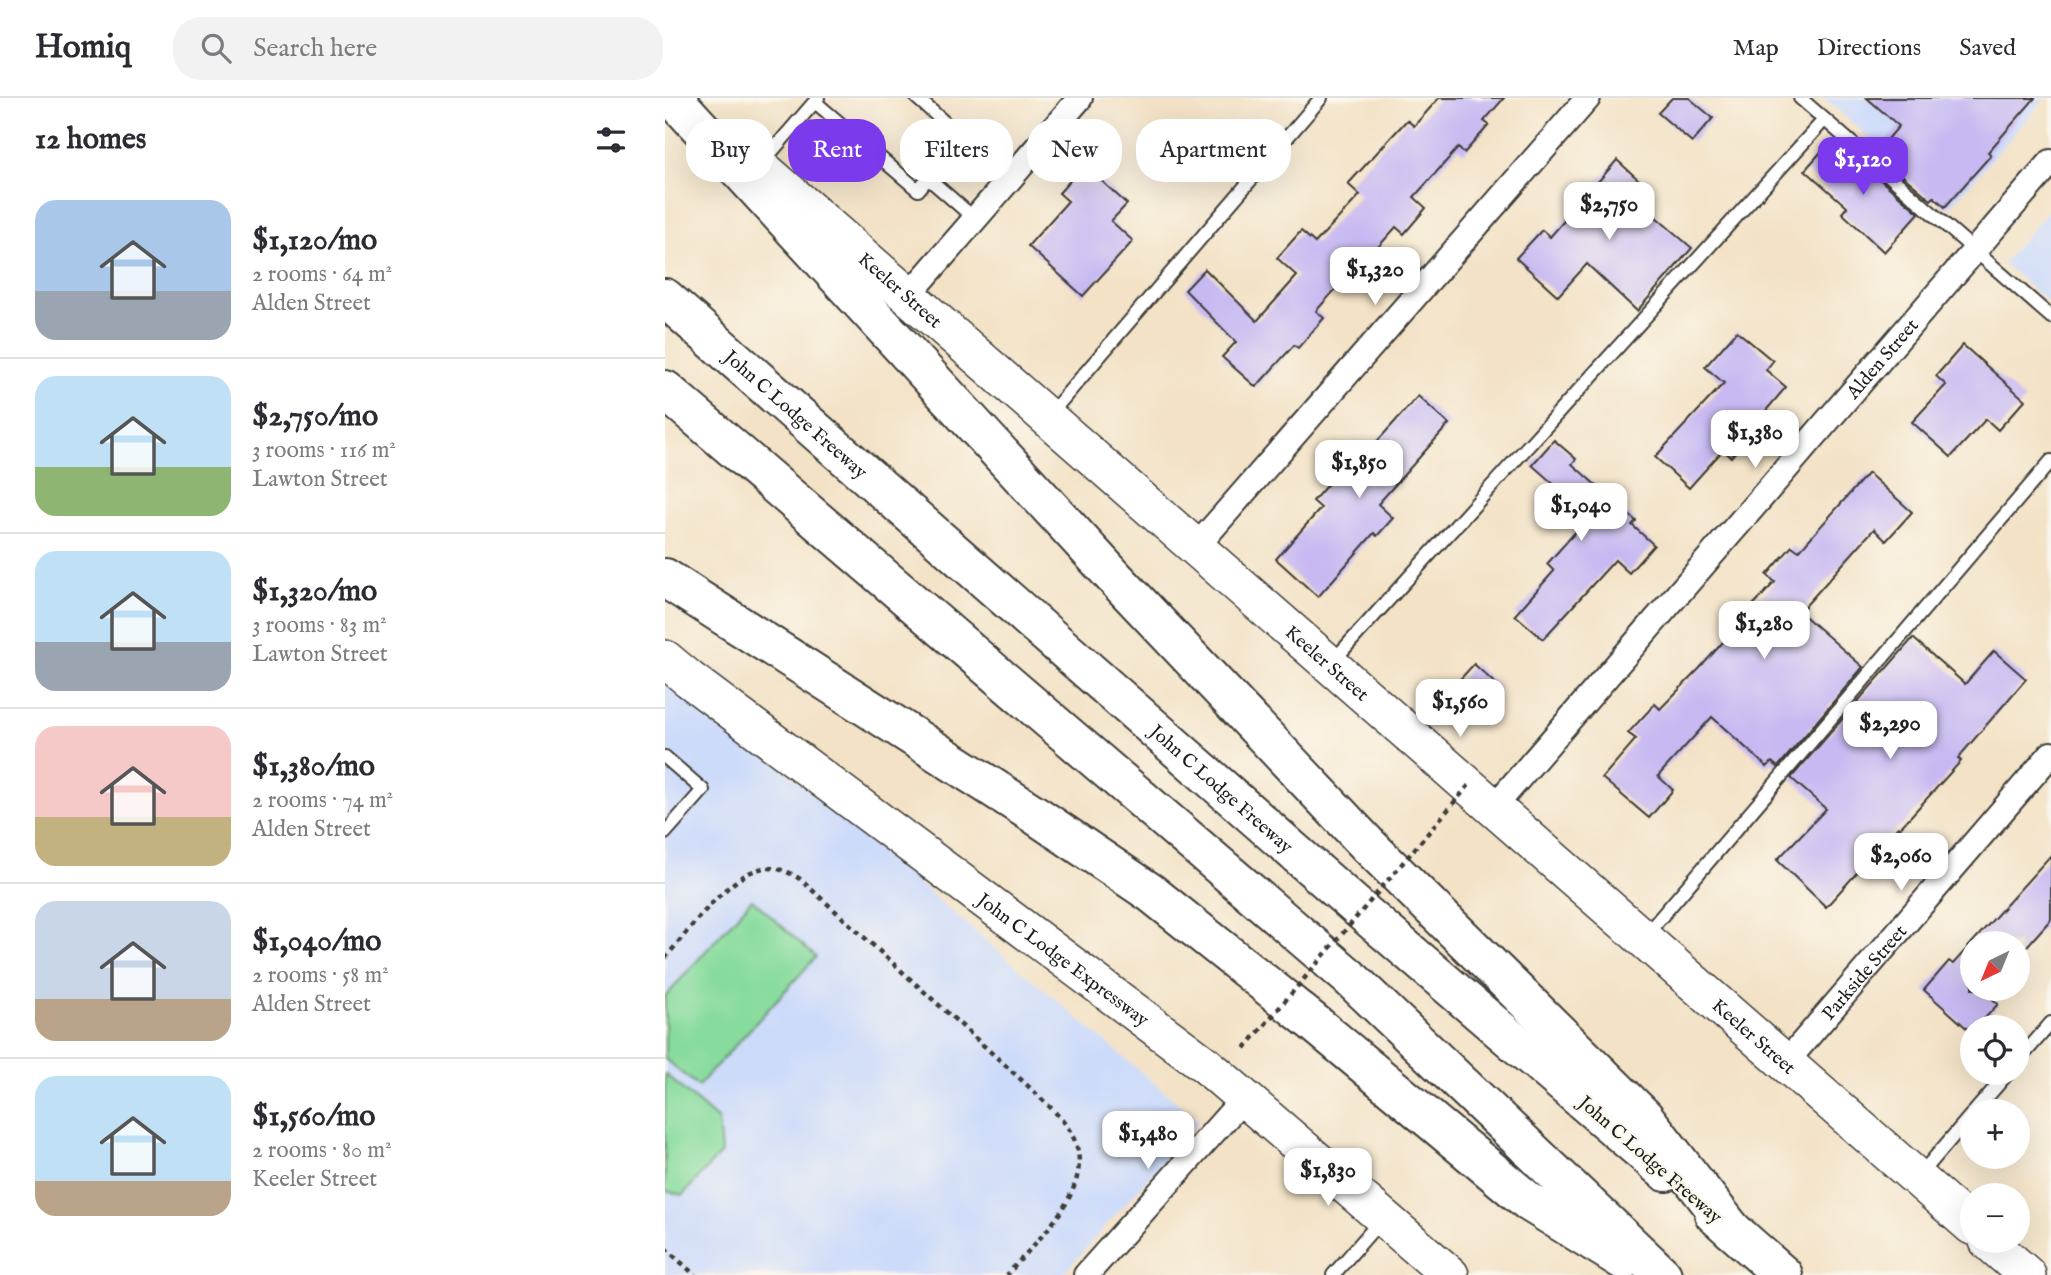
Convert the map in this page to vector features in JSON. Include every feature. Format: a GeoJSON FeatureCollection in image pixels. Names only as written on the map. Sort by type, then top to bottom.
{"type":"FeatureCollection","features":[{"type":"Feature","properties":{"kind":"highway"},"geometry":{"type":"LineString","coordinates":[[673,98],[918,366],[1359,836],[1644,1117],[1732,1230]]}},
{"type":"Feature","properties":{"kind":"highway","name":"John C Lodge Freeway"},"geometry":{"type":"LineString","coordinates":[[665,298],[1347,899],[1783,1275]]}},
{"type":"Feature","properties":{"kind":"highway"},"geometry":{"type":"LineString","coordinates":[[665,390],[1349,977],[1662,1275]]}},
{"type":"Feature","properties":{"kind":"highway"},"geometry":{"type":"LineString","coordinates":[[665,578],[1037,816],[1151,893],[1313,1022],[1529,1202],[1647,1275]]}},
{"type":"Feature","properties":{"kind":"main road","name":"Keeler Street"},"geometry":{"type":"LineString","coordinates":[[682,98],[706,119]]}},
{"type":"Feature","properties":{"kind":"main road","name":"Keeler Street"},"geometry":{"type":"LineString","coordinates":[[774,179],[1960,1215]]}},
{"type":"Feature","properties":{"kind":"main road","name":"John C Lodge Expressway"},"geometry":{"type":"LineString","coordinates":[[665,659],[1196,1058],[1450,1275]]}},
{"type":"Feature","properties":{"kind":"main road"},"geometry":{"type":"LineString","coordinates":[[2002,1253],[2027,1275]]}},
{"type":"Feature","properties":{"kind":"street"},"geometry":{"type":"LineString","coordinates":[[909,295],[1080,98]]}},
{"type":"Feature","properties":{"kind":"street"},"geometry":{"type":"LineString","coordinates":[[1196,547],[1588,98]]}},
{"type":"Feature","properties":{"kind":"street","name":"Alden Street"},"geometry":{"type":"LineString","coordinates":[[1482,796],[1975,250],[2051,162]]}},
{"type":"Feature","properties":{"kind":"street","name":"Parkside Street"},"geometry":{"type":"LineString","coordinates":[[1786,1062],[2051,754]]}},
{"type":"Feature","properties":{"kind":"street"},"geometry":{"type":"LineString","coordinates":[[1086,1275],[1244,1098]]}},
{"type":"Feature","properties":{"kind":"lane"},"geometry":{"type":"LineString","coordinates":[[918,98],[941,119]]}},
{"type":"Feature","properties":{"kind":"lane"},"geometry":{"type":"LineString","coordinates":[[1047,417],[1321,98]]}},
{"type":"Feature","properties":{"kind":"lane"},"geometry":{"type":"LineString","coordinates":[[1800,98],[2051,317]]}},
{"type":"Feature","properties":{"kind":"lane"},"geometry":{"type":"LineString","coordinates":[[774,149],[817,100],[900,174]]}},
{"type":"Feature","properties":{"kind":"lane"},"geometry":{"type":"LineString","coordinates":[[1330,664],[1824,120]]}},
{"type":"Feature","properties":{"kind":"lane"},"geometry":{"type":"LineString","coordinates":[[909,182],[918,190],[924,182]]}},
{"type":"Feature","properties":{"kind":"lane"},"geometry":{"type":"LineString","coordinates":[[934,182],[975,219]]}},
{"type":"Feature","properties":{"kind":"lane"},"geometry":{"type":"LineString","coordinates":[[1643,938],[2051,461]]}},
{"type":"Feature","properties":{"kind":"lane"},"geometry":{"type":"LineString","coordinates":[[665,757],[703,790],[665,834]]}},
{"type":"Feature","properties":{"kind":"lane"},"geometry":{"type":"LineString","coordinates":[[2030,1048],[2051,1023]]}},
{"type":"Feature","properties":{"kind":"lane"},"geometry":{"type":"LineString","coordinates":[[1986,1099],[1998,1085]]}},
{"type":"Feature","properties":{"kind":"lane"},"geometry":{"type":"LineString","coordinates":[[1918,1178],[1960,1129]]}},
{"type":"Feature","properties":{"kind":"lane"},"geometry":{"type":"LineString","coordinates":[[1333,1275],[1383,1218]]}},
{"type":"Feature","properties":{"kind":"path"},"geometry":{"type":"LineString","coordinates":[[1245,1048],[1482,796]]}},
{"type":"Feature","properties":{"kind":"path"},"geometry":{"type":"LineString","coordinates":[[665,958],[738,880],[762,868],[787,871],[800,879],[1027,1085],[1061,1118],[1072,1135],[1078,1158],[1077,1182],[1069,1202],[1007,1275]]}},
{"type":"Feature","properties":{"kind":"path"},"geometry":{"type":"LineString","coordinates":[[665,1248],[695,1275]]}},
{"type":"Feature","properties":{"kind":"shaded area"},"geometry":{"type":"Polygon","coordinates":[[[1824,98],[2045,98],[1949,208],[1824,98]]]}},
{"type":"Feature","properties":{"kind":"shaded area"},"geometry":{"type":"Polygon","coordinates":[[[2051,208],[2051,305],[2003,263],[2051,208]]]}},
{"type":"Feature","properties":{"kind":"shaded area"},"geometry":{"type":"Polygon","coordinates":[[[665,669],[1199,1121],[1062,1275],[665,1275],[665,669]]]}},
{"type":"Feature","properties":{"kind":"green space"},"geometry":{"type":"Polygon","coordinates":[[[752,899],[816,957],[698,1086],[665,1059],[665,997],[752,899]]]}},
{"type":"Feature","properties":{"kind":"green space"},"geometry":{"type":"Polygon","coordinates":[[[665,1074],[718,1120],[721,1153],[683,1195],[665,1191],[665,1074]]]}},
{"type":"Feature","properties":{"kind":"building"},"geometry":{"type":"Polygon","coordinates":[[[1439,98],[1504,98],[1484,121],[1489,125],[1464,153],[1458,148],[1414,197],[1426,208],[1404,234],[1396,227],[1362,265],[1359,263],[1316,311],[1324,318],[1298,348],[1294,345],[1256,387],[1222,357],[1236,342],[1185,290],[1205,269],[1257,321],[1297,276],[1277,258],[1301,231],[1315,243],[1360,195],[1348,184],[1407,120],[1414,126],[1439,98]]]}},
{"type":"Feature","properties":{"kind":"building"},"geometry":{"type":"Polygon","coordinates":[[[1672,98],[1689,98],[1713,118],[1692,142],[1658,113],[1672,98]]]}},
{"type":"Feature","properties":{"kind":"building"},"geometry":{"type":"Polygon","coordinates":[[[1867,98],[2035,98],[1988,152],[1991,155],[1945,207],[1934,197],[1931,200],[1876,153],[1899,126],[1867,98]]]}},
{"type":"Feature","properties":{"kind":"building"},"geometry":{"type":"Polygon","coordinates":[[[1829,143],[1860,171],[1864,166],[1919,213],[1884,252],[1842,213],[1847,207],[1805,170],[1829,143]]]}},
{"type":"Feature","properties":{"kind":"building"},"geometry":{"type":"Polygon","coordinates":[[[1617,160],[1653,193],[1642,205],[1692,248],[1637,311],[1587,264],[1558,296],[1516,258],[1542,230],[1550,237],[1617,160]]]}},
{"type":"Feature","properties":{"kind":"building"},"geometry":{"type":"Polygon","coordinates":[[[1069,182],[1103,182],[1127,204],[1111,221],[1133,241],[1083,296],[1028,246],[1068,201],[1059,193],[1069,182]]]}},
{"type":"Feature","properties":{"kind":"building"},"geometry":{"type":"Polygon","coordinates":[[[1737,331],[1773,361],[1766,370],[1786,387],[1751,428],[1754,430],[1731,457],[1723,450],[1689,488],[1655,457],[1724,383],[1705,367],[1737,331]]]}},
{"type":"Feature","properties":{"kind":"building"},"geometry":{"type":"Polygon","coordinates":[[[1963,345],[2025,400],[1998,430],[1986,419],[1951,457],[1912,422],[1946,385],[1936,376],[1963,345]]]}},
{"type":"Feature","properties":{"kind":"building"},"geometry":{"type":"Polygon","coordinates":[[[1418,396],[1449,424],[1378,504],[1393,518],[1377,536],[1374,533],[1318,597],[1276,559],[1321,508],[1313,501],[1340,470],[1346,476],[1418,396]]]}},
{"type":"Feature","properties":{"kind":"building"},"geometry":{"type":"Polygon","coordinates":[[[1554,440],[1576,459],[1572,464],[1636,521],[1632,525],[1654,545],[1629,573],[1615,560],[1543,639],[1515,615],[1554,571],[1547,564],[1579,528],[1571,521],[1582,509],[1532,465],[1554,440]]]}},
{"type":"Feature","properties":{"kind":"building"},"geometry":{"type":"Polygon","coordinates":[[[1868,473],[1912,512],[1886,541],[1874,529],[1800,612],[1863,667],[1778,767],[1772,762],[1767,767],[1712,717],[1658,776],[1673,790],[1649,818],[1602,778],[1636,739],[1628,733],[1655,704],[1660,709],[1699,669],[1741,622],[1739,620],[1775,582],[1767,575],[1792,546],[1799,551],[1868,473]]]}},
{"type":"Feature","properties":{"kind":"building"},"geometry":{"type":"Polygon","coordinates":[[[1913,638],[1965,684],[1994,651],[2026,679],[1958,758],[1961,761],[1826,907],[1777,860],[1826,809],[1791,778],[1913,638]]]}},
{"type":"Feature","properties":{"kind":"building"},"geometry":{"type":"Polygon","coordinates":[[[1474,664],[1500,688],[1471,721],[1444,697],[1474,664]]]}},
{"type":"Feature","properties":{"kind":"building"},"geometry":{"type":"Polygon","coordinates":[[[2051,855],[2051,919],[2030,943],[2030,931],[1983,931],[2051,855]]]}},
{"type":"Feature","properties":{"kind":"building"},"geometry":{"type":"Polygon","coordinates":[[[1960,956],[1960,1001],[1995,1001],[1998,1004],[1988,1015],[1960,1015],[1960,1022],[1924,990],[1949,961],[1953,964],[1960,956]]]}}]}
